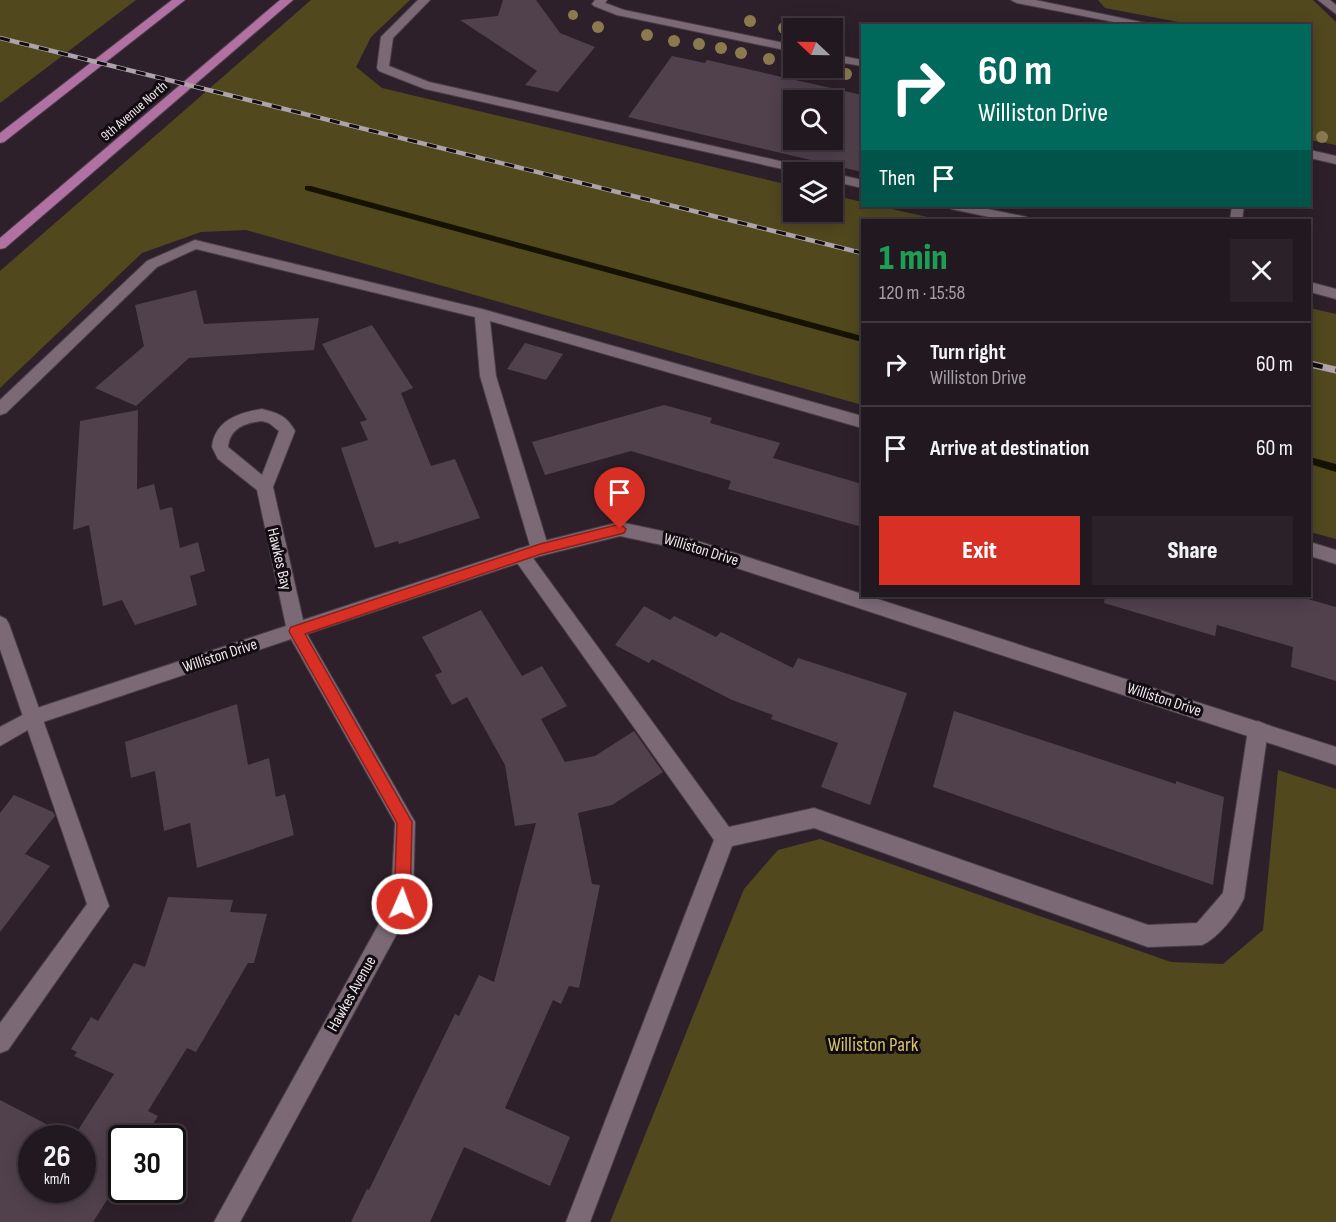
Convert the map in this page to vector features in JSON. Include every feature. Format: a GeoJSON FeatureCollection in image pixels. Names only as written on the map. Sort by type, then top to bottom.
{"type":"FeatureCollection","features":[{"type":"Feature","properties":{"kind":"main road"},"geometry":{"type":"LineString","coordinates":[[0,139],[179,0]]}},
{"type":"Feature","properties":{"kind":"main road","name":"9th Avenue North"},"geometry":{"type":"LineString","coordinates":[[0,245],[287,0]]}},
{"type":"Feature","properties":{"kind":"street"},"geometry":{"type":"LineString","coordinates":[[424,0],[387,37],[383,68],[425,85],[783,166]]}},
{"type":"Feature","properties":{"kind":"street"},"geometry":{"type":"LineString","coordinates":[[601,0],[598,4],[621,13],[783,47]]}},
{"type":"Feature","properties":{"kind":"street"},"geometry":{"type":"LineString","coordinates":[[1017,0],[1079,6],[1147,24]]}},
{"type":"Feature","properties":{"kind":"street"},"geometry":{"type":"LineString","coordinates":[[1324,0],[1336,11]]}},
{"type":"Feature","properties":{"kind":"street"},"geometry":{"type":"LineString","coordinates":[[843,59],[861,63]]}},
{"type":"Feature","properties":{"kind":"street"},"geometry":{"type":"LineString","coordinates":[[1311,154],[1336,160]]}},
{"type":"Feature","properties":{"kind":"street"},"geometry":{"type":"LineString","coordinates":[[843,180],[861,184]]}},
{"type":"Feature","properties":{"kind":"street"},"geometry":{"type":"LineString","coordinates":[[961,207],[1017,219]]}},
{"type":"Feature","properties":{"kind":"street"},"geometry":{"type":"LineString","coordinates":[[0,409],[152,264],[195,244],[482,314],[861,422]]}},
{"type":"Feature","properties":{"kind":"street"},"geometry":{"type":"LineString","coordinates":[[1311,287],[1336,294]]}},
{"type":"Feature","properties":{"kind":"street"},"geometry":{"type":"LineString","coordinates":[[482,314],[488,376],[540,549]]}},
{"type":"Feature","properties":{"kind":"street"},"geometry":{"type":"LineString","coordinates":[[262,415],[282,423],[287,431],[265,487],[224,456],[220,447],[221,438],[237,421],[262,415]]}},
{"type":"Feature","properties":{"kind":"street","name":"Hawkes Bay"},"geometry":{"type":"LineString","coordinates":[[265,487],[296,631]]}},
{"type":"Feature","properties":{"kind":"street","name":"Williston Drive"},"geometry":{"type":"LineString","coordinates":[[0,737],[34,717],[521,555],[620,529],[676,541],[1336,756]]}},
{"type":"Feature","properties":{"kind":"street"},"geometry":{"type":"LineString","coordinates":[[1311,549],[1336,557]]}},
{"type":"Feature","properties":{"kind":"street"},"geometry":{"type":"LineString","coordinates":[[521,555],[725,838]]}},
{"type":"Feature","properties":{"kind":"street"},"geometry":{"type":"LineString","coordinates":[[0,624],[98,906],[0,1042]]}},
{"type":"Feature","properties":{"kind":"street","name":"Hawkes Avenue"},"geometry":{"type":"LineString","coordinates":[[226,1222],[402,904],[405,822],[296,631]]}},
{"type":"Feature","properties":{"kind":"street"},"geometry":{"type":"LineString","coordinates":[[725,838],[814,818],[1148,936],[1202,934],[1233,898],[1258,730]]}},
{"type":"Feature","properties":{"kind":"street"},"geometry":{"type":"LineString","coordinates":[[578,1222],[725,838]]}},
{"type":"Feature","properties":{"kind":"green space"},"geometry":{"type":"Polygon","coordinates":[[[0,0],[136,0],[0,103],[0,0]]]}},
{"type":"Feature","properties":{"kind":"green space"},"geometry":{"type":"Polygon","coordinates":[[[311,0],[410,0],[371,37],[356,67],[382,88],[783,184],[783,222],[843,222],[843,197],[861,202],[861,207],[882,207],[936,219],[861,219],[861,405],[246,230],[201,232],[142,253],[0,388],[0,271],[311,0]]]}},
{"type":"Feature","properties":{"kind":"green space"},"geometry":{"type":"Polygon","coordinates":[[[1098,0],[1313,0],[1336,22],[1336,145],[1311,140],[1311,24],[1189,24],[1105,8],[1098,0]]]}},
{"type":"Feature","properties":{"kind":"green space"},"geometry":{"type":"Polygon","coordinates":[[[1311,308],[1336,314],[1336,539],[1311,532],[1311,308]]]}},
{"type":"Feature","properties":{"kind":"green space","name":"Williston Park"},"geometry":{"type":"Polygon","coordinates":[[[1278,770],[1336,789],[1336,1222],[610,1222],[744,889],[778,850],[820,839],[1171,962],[1223,964],[1263,930],[1278,770]]]}},
{"type":"Feature","properties":{"kind":"building"},"geometry":{"type":"Polygon","coordinates":[[[503,0],[536,0],[560,33],[595,47],[558,92],[525,85],[537,71],[460,20],[498,16],[503,0]]]}},
{"type":"Feature","properties":{"kind":"building"},"geometry":{"type":"Polygon","coordinates":[[[672,56],[705,63],[707,60],[840,90],[783,90],[783,150],[843,150],[843,91],[861,95],[861,172],[843,168],[843,162],[819,162],[628,117],[672,56]]]}},
{"type":"Feature","properties":{"kind":"building"},"geometry":{"type":"Polygon","coordinates":[[[196,290],[204,324],[319,318],[314,350],[189,358],[136,406],[95,388],[144,346],[135,305],[196,290]]]}},
{"type":"Feature","properties":{"kind":"building"},"geometry":{"type":"Polygon","coordinates":[[[372,325],[413,388],[401,393],[431,466],[455,459],[480,518],[399,544],[398,541],[375,548],[341,448],[368,440],[360,422],[367,420],[322,344],[372,325]]]}},
{"type":"Feature","properties":{"kind":"building"},"geometry":{"type":"Polygon","coordinates":[[[525,343],[563,354],[546,380],[507,369],[525,343]]]}},
{"type":"Feature","properties":{"kind":"building"},"geometry":{"type":"Polygon","coordinates":[[[664,405],[712,418],[710,423],[780,443],[773,458],[861,484],[861,527],[728,489],[731,481],[631,451],[545,475],[532,442],[664,405]]]}},
{"type":"Feature","properties":{"kind":"building"},"geometry":{"type":"Polygon","coordinates":[[[138,410],[137,489],[154,484],[160,510],[172,507],[180,548],[198,542],[205,571],[190,576],[197,605],[135,625],[122,600],[103,606],[89,525],[73,530],[80,421],[138,410]]]}},
{"type":"Feature","properties":{"kind":"building"},"geometry":{"type":"Polygon","coordinates":[[[1105,597],[1301,597],[1336,607],[1336,681],[1291,667],[1293,647],[1217,625],[1215,636],[1104,603],[1105,597]]]}},
{"type":"Feature","properties":{"kind":"building"},"geometry":{"type":"Polygon","coordinates":[[[644,606],[670,620],[674,616],[716,637],[721,632],[793,668],[798,658],[907,693],[870,805],[821,787],[838,743],[771,719],[773,715],[732,700],[652,659],[649,663],[615,645],[644,606]]]}},
{"type":"Feature","properties":{"kind":"building"},"geometry":{"type":"Polygon","coordinates":[[[481,610],[522,676],[542,666],[567,706],[541,719],[565,762],[595,756],[634,731],[663,772],[612,805],[578,813],[592,884],[600,885],[579,988],[569,986],[561,1004],[553,1000],[505,1108],[570,1137],[550,1186],[464,1147],[430,1222],[351,1222],[455,1014],[459,1016],[479,975],[494,982],[536,823],[515,826],[505,765],[467,697],[452,705],[435,675],[442,672],[422,637],[481,610]]]}},
{"type":"Feature","properties":{"kind":"building"},"geometry":{"type":"Polygon","coordinates":[[[237,704],[248,765],[269,758],[276,797],[285,794],[294,835],[197,868],[190,823],[164,831],[155,771],[131,778],[125,742],[237,704]]]}},
{"type":"Feature","properties":{"kind":"building"},"geometry":{"type":"Polygon","coordinates":[[[954,711],[1176,784],[1176,781],[1224,797],[1213,885],[933,787],[954,711]]]}},
{"type":"Feature","properties":{"kind":"building"},"geometry":{"type":"Polygon","coordinates":[[[14,795],[53,812],[55,816],[25,854],[50,866],[0,932],[0,813],[14,795]]]}},
{"type":"Feature","properties":{"kind":"building"},"geometry":{"type":"Polygon","coordinates":[[[168,897],[233,900],[230,912],[267,914],[254,963],[248,963],[196,1052],[187,1048],[148,1111],[158,1116],[152,1125],[108,1125],[108,1198],[93,1222],[0,1222],[0,1100],[48,1125],[18,1125],[18,1203],[96,1203],[96,1125],[81,1125],[114,1074],[74,1056],[77,1052],[71,1049],[91,1017],[98,1021],[134,963],[145,967],[168,897]]]}},
{"type":"Feature","properties":{"kind":"waterway"},"geometry":{"type":"LineString","coordinates":[[308,188],[861,339]]}},
{"type":"Feature","properties":{"kind":"waterway"},"geometry":{"type":"LineString","coordinates":[[1311,461],[1336,468]]}},
{"type":"Feature","properties":{"kind":"railway"},"geometry":{"type":"LineString","coordinates":[[0,38],[861,253]]}},
{"type":"Feature","properties":{"kind":"railway"},"geometry":{"type":"LineString","coordinates":[[1311,364],[1336,370]]}},
{"type":"Feature","properties":{"kind":"route"},"geometry":{"type":"LineString","coordinates":[[402,904],[405,822],[296,631],[540,549],[620,529]]}}]}
